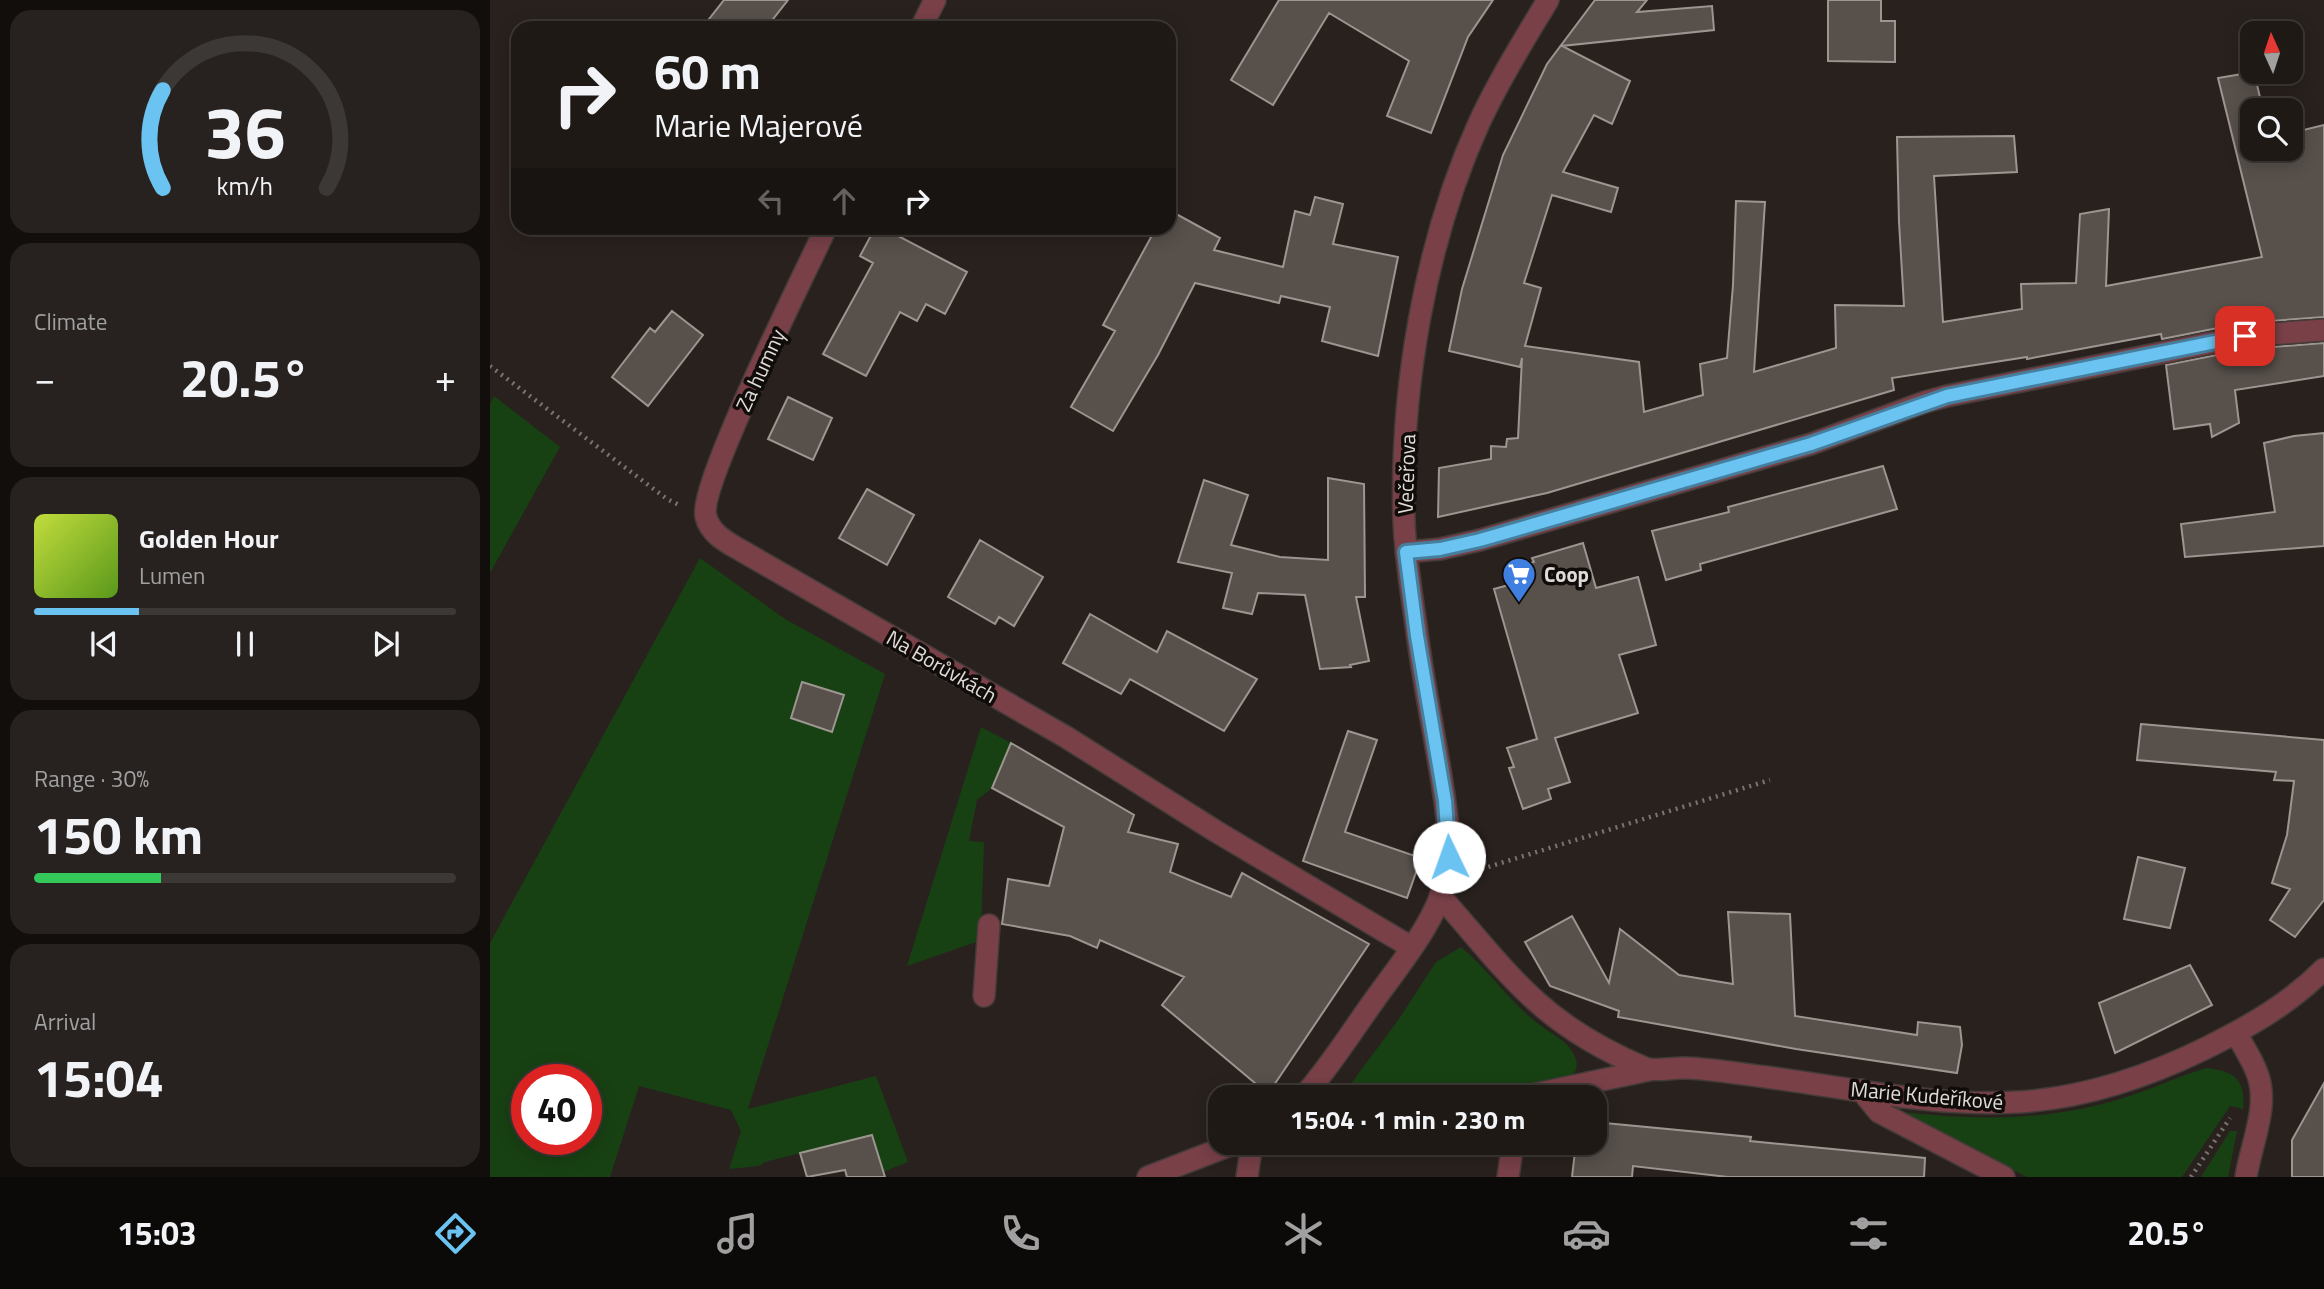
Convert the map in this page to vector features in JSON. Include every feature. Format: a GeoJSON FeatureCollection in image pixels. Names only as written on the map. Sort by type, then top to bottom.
{"type":"FeatureCollection","features":[{"type":"Feature","properties":{"kind":"street"},"geometry":{"type":"LineString","coordinates":[[924,21],[935,0]]}},
{"type":"Feature","properties":{"kind":"street","name":"Večeřova"},"geometry":{"type":"LineString","coordinates":[[1312,1085],[1411,947],[1440,896],[1447,873],[1449,839],[1445,801],[1417,636],[1406,552],[1404,492],[1409,402],[1420,317],[1453,190],[1493,93],[1548,0]]}},
{"type":"Feature","properties":{"kind":"street","name":"Za humny"},"geometry":{"type":"LineString","coordinates":[[705,517],[705,505],[728,439],[823,235]]}},
{"type":"Feature","properties":{"kind":"street"},"geometry":{"type":"LineString","coordinates":[[1406,552],[1440,549],[1480,540],[1811,444],[1947,396],[2227,339],[2324,330]]}},
{"type":"Feature","properties":{"kind":"street","name":"Na Borůvkách"},"geometry":{"type":"LineString","coordinates":[[705,517],[719,537],[735,547],[1066,737],[1217,832],[1411,947]]}},
{"type":"Feature","properties":{"kind":"street","name":"Marie Kudeříkové"},"geometry":{"type":"LineString","coordinates":[[1440,896],[1536,1002],[1603,1048],[1649,1070]]}},
{"type":"Feature","properties":{"kind":"street"},"geometry":{"type":"LineString","coordinates":[[984,996],[989,925]]}},
{"type":"Feature","properties":{"kind":"street","name":"Marie Kudeříkové"},"geometry":{"type":"LineString","coordinates":[[1578,1085],[1671,1067],[1980,1102],[2020,1102],[2065,1096],[2106,1088],[2177,1062],[2274,1011],[2300,992],[2324,969]]}},
{"type":"Feature","properties":{"kind":"street"},"geometry":{"type":"LineString","coordinates":[[2236,1033],[2257,1073],[2261,1094],[2259,1117],[2246,1177]]}},
{"type":"Feature","properties":{"kind":"street"},"geometry":{"type":"LineString","coordinates":[[1861,1090],[1878,1112],[2004,1177]]}},
{"type":"Feature","properties":{"kind":"street"},"geometry":{"type":"LineString","coordinates":[[1148,1177],[1208,1154]]}},
{"type":"Feature","properties":{"kind":"street"},"geometry":{"type":"LineString","coordinates":[[1247,1177],[1250,1155]]}},
{"type":"Feature","properties":{"kind":"street"},"geometry":{"type":"LineString","coordinates":[[1508,1177],[1511,1155]]}},
{"type":"Feature","properties":{"kind":"path"},"geometry":{"type":"LineString","coordinates":[[490,366],[667,499],[705,517]]}},
{"type":"Feature","properties":{"kind":"path"},"geometry":{"type":"LineString","coordinates":[[1447,873],[1484,870],[1770,780]]}},
{"type":"Feature","properties":{"kind":"path"},"geometry":{"type":"LineString","coordinates":[[2190,1177],[2230,1117],[2241,1120]]}},
{"type":"Feature","properties":{"kind":"green space"},"geometry":{"type":"Polygon","coordinates":[[[494,396],[560,447],[490,573],[490,404],[494,396]]]}},
{"type":"Feature","properties":{"kind":"green space"},"geometry":{"type":"Polygon","coordinates":[[[700,558],[785,619],[885,674],[748,1109],[876,1076],[908,1162],[883,1172],[872,1135],[765,1162],[759,1166],[729,1169],[741,1131],[731,1110],[639,1086],[610,1177],[490,1177],[490,943],[700,558]]]}},
{"type":"Feature","properties":{"kind":"green space"},"geometry":{"type":"Polygon","coordinates":[[[981,727],[1011,743],[992,788],[977,800],[969,841],[984,842],[981,930],[976,942],[907,966],[981,727]]]}},
{"type":"Feature","properties":{"kind":"green space"},"geometry":{"type":"Polygon","coordinates":[[[1461,947],[1522,1010],[1568,1045],[1576,1061],[1573,1075],[1566,1080],[1542,1085],[1350,1085],[1399,1019],[1436,962],[1461,947]]]}},
{"type":"Feature","properties":{"kind":"green space"},"geometry":{"type":"Polygon","coordinates":[[[2206,1068],[2224,1072],[2236,1079],[2243,1091],[2243,1109],[2230,1106],[2182,1177],[2027,1177],[1902,1112],[1981,1117],[2058,1113],[2122,1098],[2206,1068]]]}},
{"type":"Feature","properties":{"kind":"green space"},"geometry":{"type":"Polygon","coordinates":[[[2230,1131],[2237,1131],[2228,1177],[2201,1177],[2230,1131]]]}},
{"type":"Feature","properties":{"kind":"building"},"geometry":{"type":"Polygon","coordinates":[[[724,0],[788,0],[772,21],[708,21],[724,0]]]}},
{"type":"Feature","properties":{"kind":"building"},"geometry":{"type":"Polygon","coordinates":[[[1279,0],[1493,0],[1468,37],[1431,133],[1387,116],[1409,61],[1329,13],[1273,105],[1231,80],[1279,0]]]}},
{"type":"Feature","properties":{"kind":"building"},"geometry":{"type":"Polygon","coordinates":[[[1595,0],[1647,0],[1637,12],[1712,6],[1714,30],[1562,46],[1630,81],[1612,124],[1594,115],[1563,172],[1618,188],[1611,212],[1552,195],[1524,283],[1541,288],[1525,346],[1639,362],[1644,412],[1703,395],[1700,364],[1727,358],[1736,201],[1765,202],[1754,372],[1836,348],[1835,305],[1904,306],[1897,137],[2014,136],[2017,172],[1934,176],[1943,322],[2022,309],[2021,284],[2076,283],[2080,214],[2109,209],[2106,286],[2262,257],[2218,78],[2240,74],[2240,84],[2257,84],[2260,98],[2240,98],[2240,161],[2303,161],[2303,130],[2324,125],[2324,317],[2243,323],[2162,339],[2161,334],[2027,359],[1892,378],[1894,390],[1547,493],[1438,517],[1439,468],[1491,459],[1491,446],[1506,447],[1507,439],[1518,438],[1522,358],[1520,367],[1449,351],[1462,289],[1503,155],[1547,64],[1595,0]]]}},
{"type":"Feature","properties":{"kind":"building"},"geometry":{"type":"Polygon","coordinates":[[[1828,0],[1881,0],[1881,21],[1895,21],[1895,62],[1828,61],[1828,0]]]}},
{"type":"Feature","properties":{"kind":"building"},"geometry":{"type":"Polygon","coordinates":[[[1315,197],[1343,204],[1333,244],[1398,257],[1378,356],[1322,341],[1330,307],[1281,296],[1279,303],[1195,283],[1158,355],[1113,431],[1071,407],[1115,331],[1103,325],[1152,235],[1176,235],[1176,214],[1220,238],[1214,250],[1283,267],[1295,211],[1310,215],[1315,197]]]}},
{"type":"Feature","properties":{"kind":"building"},"geometry":{"type":"Polygon","coordinates":[[[871,235],[896,235],[967,272],[945,314],[926,304],[917,321],[900,312],[866,376],[823,354],[873,263],[860,256],[871,235]]]}},
{"type":"Feature","properties":{"kind":"building"},"geometry":{"type":"Polygon","coordinates":[[[672,311],[703,335],[648,406],[612,377],[650,328],[655,332],[672,311]]]}},
{"type":"Feature","properties":{"kind":"building"},"geometry":{"type":"Polygon","coordinates":[[[2324,343],[2324,376],[2235,390],[2239,423],[2212,437],[2210,424],[2174,429],[2166,365],[2247,349],[2324,343]]]}},
{"type":"Feature","properties":{"kind":"building"},"geometry":{"type":"Polygon","coordinates":[[[788,397],[832,418],[813,460],[768,439],[788,397]]]}},
{"type":"Feature","properties":{"kind":"building"},"geometry":{"type":"Polygon","coordinates":[[[2324,433],[2324,546],[2185,557],[2181,524],[2275,512],[2264,443],[2324,433]]]}},
{"type":"Feature","properties":{"kind":"building"},"geometry":{"type":"Polygon","coordinates":[[[1883,466],[1897,509],[1700,564],[1701,570],[1666,580],[1652,531],[1729,512],[1728,507],[1883,466]]]}},
{"type":"Feature","properties":{"kind":"building"},"geometry":{"type":"Polygon","coordinates":[[[1328,478],[1364,484],[1365,597],[1356,597],[1369,661],[1350,665],[1351,667],[1320,669],[1305,595],[1258,593],[1252,614],[1223,608],[1232,573],[1178,562],[1204,480],[1248,495],[1231,545],[1280,557],[1328,560],[1328,478]]]}},
{"type":"Feature","properties":{"kind":"building"},"geometry":{"type":"Polygon","coordinates":[[[867,489],[914,515],[887,565],[839,538],[867,489]]]}},
{"type":"Feature","properties":{"kind":"building"},"geometry":{"type":"Polygon","coordinates":[[[980,540],[1043,577],[1014,626],[999,617],[995,624],[948,597],[980,540]]]}},
{"type":"Feature","properties":{"kind":"building"},"geometry":{"type":"Polygon","coordinates":[[[1583,543],[1596,588],[1638,577],[1656,645],[1619,655],[1638,713],[1555,738],[1570,782],[1548,789],[1551,799],[1523,809],[1509,768],[1514,767],[1507,748],[1537,739],[1494,589],[1516,583],[1510,569],[1534,562],[1532,558],[1583,543]]]}},
{"type":"Feature","properties":{"kind":"building"},"geometry":{"type":"Polygon","coordinates":[[[1090,614],[1157,652],[1167,631],[1257,679],[1224,731],[1130,679],[1121,694],[1063,663],[1090,614]]]}},
{"type":"Feature","properties":{"kind":"building"},"geometry":{"type":"Polygon","coordinates":[[[802,682],[844,695],[832,732],[791,718],[802,682]]]}},
{"type":"Feature","properties":{"kind":"building"},"geometry":{"type":"Polygon","coordinates":[[[2141,724],[2324,740],[2324,900],[2295,937],[2270,920],[2290,889],[2272,883],[2287,835],[2294,781],[2274,780],[2276,772],[2137,760],[2141,724]]]}},
{"type":"Feature","properties":{"kind":"building"},"geometry":{"type":"Polygon","coordinates":[[[1348,731],[1377,740],[1345,832],[1421,858],[1407,898],[1303,861],[1348,731]]]}},
{"type":"Feature","properties":{"kind":"building"},"geometry":{"type":"Polygon","coordinates":[[[1011,743],[1134,815],[1128,832],[1178,844],[1170,872],[1231,897],[1242,873],[1369,944],[1274,1085],[1257,1085],[1162,1005],[1184,977],[1100,940],[1097,948],[1070,936],[1002,924],[1008,879],[1049,886],[1064,827],[992,788],[1011,743]]]}},
{"type":"Feature","properties":{"kind":"building"},"geometry":{"type":"Polygon","coordinates":[[[2138,857],[2185,868],[2170,928],[2124,919],[2138,857]]]}},
{"type":"Feature","properties":{"kind":"building"},"geometry":{"type":"Polygon","coordinates":[[[1728,912],[1790,914],[1795,1016],[1917,1035],[1918,1022],[1960,1027],[1962,1045],[1957,1073],[1796,1049],[1618,1017],[1619,1011],[1550,986],[1525,942],[1572,916],[1609,983],[1620,929],[1679,975],[1733,984],[1728,912]]]}},
{"type":"Feature","properties":{"kind":"building"},"geometry":{"type":"Polygon","coordinates":[[[2190,965],[2212,1005],[2115,1053],[2099,1003],[2190,965]]]}},
{"type":"Feature","properties":{"kind":"building"},"geometry":{"type":"Polygon","coordinates":[[[2324,1083],[2324,1177],[2292,1177],[2292,1140],[2324,1083]]]}},
{"type":"Feature","properties":{"kind":"building"},"geometry":{"type":"Polygon","coordinates":[[[1607,1123],[1751,1137],[1750,1141],[1925,1158],[1924,1177],[1728,1177],[1633,1166],[1632,1177],[1572,1177],[1575,1155],[1607,1155],[1607,1123]]]}},
{"type":"Feature","properties":{"kind":"building"},"geometry":{"type":"Polygon","coordinates":[[[872,1135],[885,1177],[847,1177],[845,1170],[807,1177],[800,1153],[872,1135]]]}},
{"type":"Feature","properties":{"kind":"place","name":"Coop"},"geometry":{"type":"Point","coordinates":[1519,604]}},
{"type":"Feature","properties":{"kind":"route"},"geometry":{"type":"LineString","coordinates":[[1449,857],[1445,801],[1417,636],[1406,552],[1440,549],[1480,540],[1811,444],[1947,396],[2245,336]]}}]}
